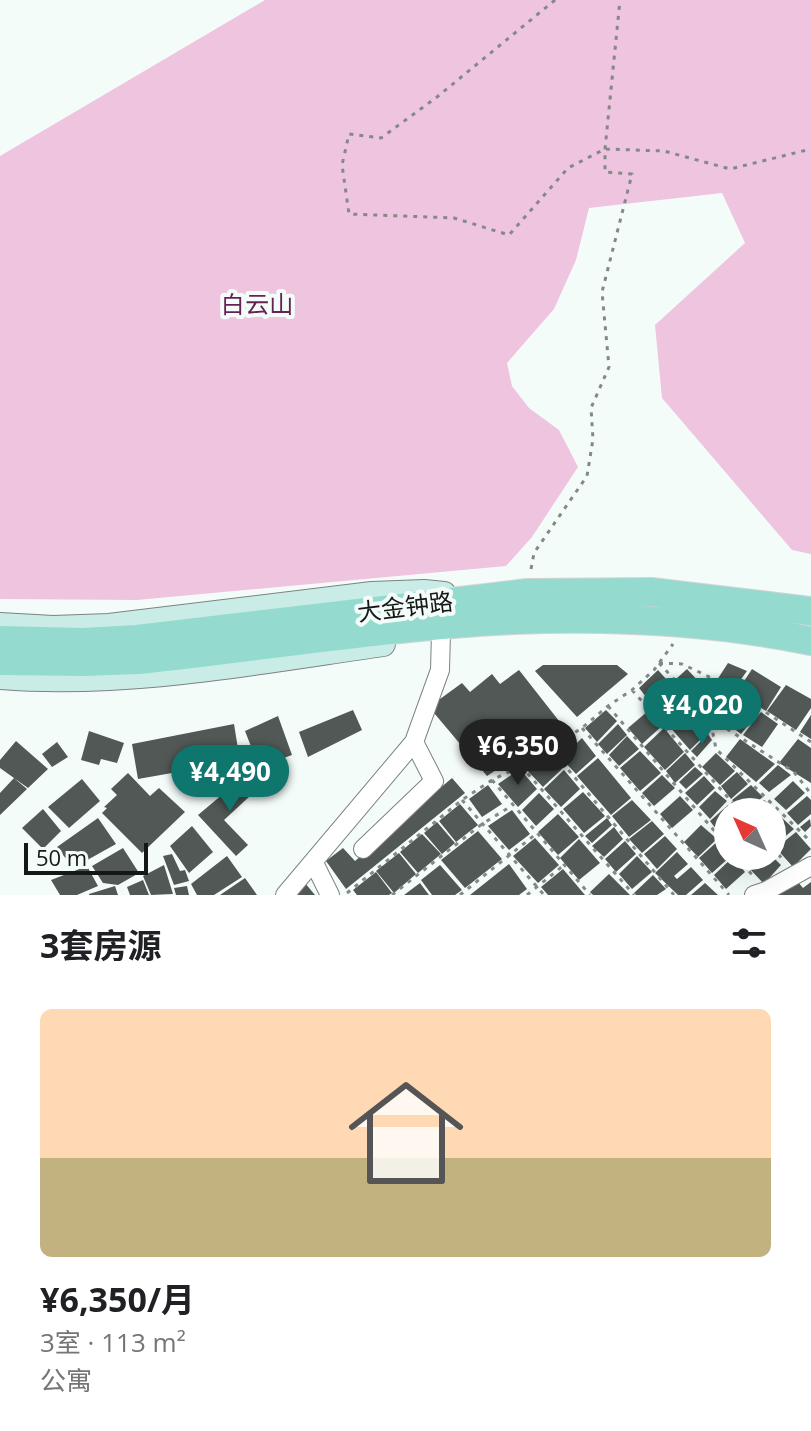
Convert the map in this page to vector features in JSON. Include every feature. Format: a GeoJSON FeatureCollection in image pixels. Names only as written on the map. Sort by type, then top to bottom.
{"type":"FeatureCollection","features":[{"type":"Feature","properties":{"kind":"main road","name":"大金钟路"},"geometry":{"type":"LineString","coordinates":[[0,661],[138,660],[473,610],[527,593],[651,592],[811,611]]}},
{"type":"Feature","properties":{"kind":"main road","name":"大金钟路"},"geometry":{"type":"LineString","coordinates":[[0,640],[83,642],[137,639],[473,610],[687,624],[811,641]]}},
{"type":"Feature","properties":{"kind":"street"},"geometry":{"type":"LineString","coordinates":[[0,625],[53,628],[109,626],[372,594],[424,592],[473,610]]}},
{"type":"Feature","properties":{"kind":"street"},"geometry":{"type":"LineString","coordinates":[[0,677],[100,677],[201,670],[424,638],[441,632],[473,610]]}},
{"type":"Feature","properties":{"kind":"street"},"geometry":{"type":"LineString","coordinates":[[285,895],[414,742],[440,670],[441,632]]}},
{"type":"Feature","properties":{"kind":"street"},"geometry":{"type":"LineString","coordinates":[[363,849],[434,781],[414,742]]}},
{"type":"Feature","properties":{"kind":"street"},"geometry":{"type":"LineString","coordinates":[[314,863],[330,895]]}},
{"type":"Feature","properties":{"kind":"street"},"geometry":{"type":"LineString","coordinates":[[760,893],[811,866]]}},
{"type":"Feature","properties":{"kind":"path"},"geometry":{"type":"LineString","coordinates":[[555,0],[437,97],[381,138],[349,134],[342,165],[349,214],[454,218],[509,235],[568,168],[605,149],[664,151],[730,169],[811,149]]}},
{"type":"Feature","properties":{"kind":"path"},"geometry":{"type":"LineString","coordinates":[[527,593],[534,553],[587,476],[593,439],[591,408],[609,367],[602,292],[632,174],[605,172],[620,0]]}},
{"type":"Feature","properties":{"kind":"path"},"geometry":{"type":"LineString","coordinates":[[344,895],[462,800],[582,728],[632,690],[659,663],[687,624]]}},
{"type":"Feature","properties":{"kind":"path"},"geometry":{"type":"LineString","coordinates":[[659,663],[710,718],[794,772],[811,794]]}},
{"type":"Feature","properties":{"kind":"path"},"geometry":{"type":"LineString","coordinates":[[659,663],[682,664],[720,682],[811,742]]}},
{"type":"Feature","properties":{"kind":"path"},"geometry":{"type":"LineString","coordinates":[[632,690],[728,798]]}},
{"type":"Feature","properties":{"kind":"path"},"geometry":{"type":"LineString","coordinates":[[608,706],[714,831]]}},
{"type":"Feature","properties":{"kind":"path"},"geometry":{"type":"LineString","coordinates":[[710,718],[716,749],[811,842]]}},
{"type":"Feature","properties":{"kind":"path"},"geometry":{"type":"LineString","coordinates":[[582,728],[729,895]]}},
{"type":"Feature","properties":{"kind":"path"},"geometry":{"type":"LineString","coordinates":[[549,747],[674,895]]}},
{"type":"Feature","properties":{"kind":"path"},"geometry":{"type":"LineString","coordinates":[[521,766],[634,895]]}},
{"type":"Feature","properties":{"kind":"path"},"geometry":{"type":"LineString","coordinates":[[492,780],[590,895]]}},
{"type":"Feature","properties":{"kind":"path"},"geometry":{"type":"LineString","coordinates":[[462,800],[544,895]]}},
{"type":"Feature","properties":{"kind":"path"},"geometry":{"type":"LineString","coordinates":[[392,895],[482,824],[513,805]]}},
{"type":"Feature","properties":{"kind":"path"},"geometry":{"type":"LineString","coordinates":[[460,895],[537,833]]}},
{"type":"Feature","properties":{"kind":"path"},"geometry":{"type":"LineString","coordinates":[[527,895],[564,865]]}},
{"type":"Feature","properties":{"kind":"path"},"geometry":{"type":"LineString","coordinates":[[745,870],[760,893]]}},
{"type":"Feature","properties":{"kind":"green space","name":"白云山"},"geometry":{"type":"Polygon","coordinates":[[[265,0],[811,0],[811,554],[792,550],[662,398],[655,325],[745,243],[722,193],[589,208],[576,260],[554,309],[507,363],[512,386],[529,408],[559,430],[578,467],[532,537],[506,566],[137,600],[0,599],[0,156],[265,0]]]}},
{"type":"Feature","properties":{"kind":"building"},"geometry":{"type":"Polygon","coordinates":[[[728,663],[747,671],[734,689],[717,680],[728,663]]]}},
{"type":"Feature","properties":{"kind":"building"},"geometry":{"type":"Polygon","coordinates":[[[543,665],[617,665],[628,674],[577,717],[535,671],[543,665]]]}},
{"type":"Feature","properties":{"kind":"building"},"geometry":{"type":"Polygon","coordinates":[[[687,669],[702,685],[690,695],[676,679],[687,669]]]}},
{"type":"Feature","properties":{"kind":"building"},"geometry":{"type":"Polygon","coordinates":[[[752,669],[781,687],[766,711],[737,692],[752,669]]]}},
{"type":"Feature","properties":{"kind":"building"},"geometry":{"type":"Polygon","coordinates":[[[519,670],[563,726],[487,776],[429,707],[462,683],[470,692],[492,674],[500,684],[519,670]]]}},
{"type":"Feature","properties":{"kind":"building"},"geometry":{"type":"Polygon","coordinates":[[[658,670],[676,690],[655,708],[639,688],[658,670]]]}},
{"type":"Feature","properties":{"kind":"building"},"geometry":{"type":"Polygon","coordinates":[[[716,684],[736,697],[720,718],[701,704],[716,684]]]}},
{"type":"Feature","properties":{"kind":"building"},"geometry":{"type":"Polygon","coordinates":[[[786,685],[811,699],[811,708],[796,730],[767,711],[786,685]]]}},
{"type":"Feature","properties":{"kind":"building"},"geometry":{"type":"Polygon","coordinates":[[[745,702],[759,712],[741,734],[728,724],[745,702]]]}},
{"type":"Feature","properties":{"kind":"building"},"geometry":{"type":"Polygon","coordinates":[[[690,707],[710,730],[690,750],[669,726],[690,707]]]}},
{"type":"Feature","properties":{"kind":"building"},"geometry":{"type":"Polygon","coordinates":[[[353,710],[362,730],[308,757],[299,732],[353,710]]]}},
{"type":"Feature","properties":{"kind":"building"},"geometry":{"type":"Polygon","coordinates":[[[606,710],[617,721],[597,742],[585,728],[606,710]]]}},
{"type":"Feature","properties":{"kind":"building"},"geometry":{"type":"Polygon","coordinates":[[[648,711],[662,726],[642,744],[628,728],[648,711]]]}},
{"type":"Feature","properties":{"kind":"building"},"geometry":{"type":"Polygon","coordinates":[[[761,712],[778,724],[762,747],[743,735],[761,712]]]}},
{"type":"Feature","properties":{"kind":"building"},"geometry":{"type":"Polygon","coordinates":[[[811,715],[811,739],[800,732],[811,715]]]}},
{"type":"Feature","properties":{"kind":"building"},"geometry":{"type":"Polygon","coordinates":[[[278,716],[292,755],[259,767],[245,731],[278,716]]]}},
{"type":"Feature","properties":{"kind":"building"},"geometry":{"type":"Polygon","coordinates":[[[234,724],[240,761],[138,779],[132,744],[234,724]]]}},
{"type":"Feature","properties":{"kind":"building"},"geometry":{"type":"Polygon","coordinates":[[[618,724],[627,735],[607,754],[598,744],[618,724]]]}},
{"type":"Feature","properties":{"kind":"building"},"geometry":{"type":"Polygon","coordinates":[[[664,728],[684,752],[665,770],[644,747],[664,728]]]}},
{"type":"Feature","properties":{"kind":"building"},"geometry":{"type":"Polygon","coordinates":[[[89,731],[124,743],[117,763],[101,759],[99,765],[81,760],[89,731]]]}},
{"type":"Feature","properties":{"kind":"building"},"geometry":{"type":"Polygon","coordinates":[[[708,734],[712,740],[697,757],[691,751],[708,734]]]}},
{"type":"Feature","properties":{"kind":"building"},"geometry":{"type":"Polygon","coordinates":[[[627,736],[639,749],[619,766],[609,755],[627,736]]]}},
{"type":"Feature","properties":{"kind":"building"},"geometry":{"type":"Polygon","coordinates":[[[582,738],[596,756],[576,774],[561,758],[582,738]]]}},
{"type":"Feature","properties":{"kind":"building"},"geometry":{"type":"Polygon","coordinates":[[[740,739],[775,764],[756,782],[726,757],[740,739]]]}},
{"type":"Feature","properties":{"kind":"building"},"geometry":{"type":"Polygon","coordinates":[[[798,739],[811,748],[811,783],[779,763],[798,739]]]}},
{"type":"Feature","properties":{"kind":"building"},"geometry":{"type":"Polygon","coordinates":[[[16,741],[48,769],[28,788],[0,768],[0,760],[16,741]]]}},
{"type":"Feature","properties":{"kind":"building"},"geometry":{"type":"Polygon","coordinates":[[[57,742],[68,757],[52,767],[42,754],[57,742]]]}},
{"type":"Feature","properties":{"kind":"building"},"geometry":{"type":"Polygon","coordinates":[[[545,751],[562,769],[543,787],[524,767],[545,751]]]}},
{"type":"Feature","properties":{"kind":"building"},"geometry":{"type":"Polygon","coordinates":[[[640,751],[661,773],[640,791],[620,768],[640,751]]]}},
{"type":"Feature","properties":{"kind":"building"},"geometry":{"type":"Polygon","coordinates":[[[685,753],[695,765],[675,783],[666,771],[685,753]]]}},
{"type":"Feature","properties":{"kind":"building"},"geometry":{"type":"Polygon","coordinates":[[[716,753],[735,771],[720,785],[702,767],[716,753]]]}},
{"type":"Feature","properties":{"kind":"building"},"geometry":{"type":"Polygon","coordinates":[[[598,758],[631,798],[611,815],[577,776],[598,758]]]}},
{"type":"Feature","properties":{"kind":"building"},"geometry":{"type":"Polygon","coordinates":[[[778,765],[791,775],[769,792],[759,783],[778,765]]]}},
{"type":"Feature","properties":{"kind":"building"},"geometry":{"type":"Polygon","coordinates":[[[695,767],[703,774],[686,789],[679,782],[695,767]]]}},
{"type":"Feature","properties":{"kind":"building"},"geometry":{"type":"Polygon","coordinates":[[[520,769],[537,789],[518,807],[498,784],[520,769]]]}},
{"type":"Feature","properties":{"kind":"building"},"geometry":{"type":"Polygon","coordinates":[[[564,770],[580,789],[561,807],[544,789],[564,770]]]}},
{"type":"Feature","properties":{"kind":"building"},"geometry":{"type":"Polygon","coordinates":[[[737,772],[748,784],[732,798],[721,786],[737,772]]]}},
{"type":"Feature","properties":{"kind":"building"},"geometry":{"type":"Polygon","coordinates":[[[128,773],[150,796],[159,788],[185,812],[142,853],[102,813],[117,795],[111,789],[128,773]]]}},
{"type":"Feature","properties":{"kind":"building"},"geometry":{"type":"Polygon","coordinates":[[[248,773],[261,786],[224,820],[248,845],[236,856],[198,815],[248,773]]]}},
{"type":"Feature","properties":{"kind":"building"},"geometry":{"type":"Polygon","coordinates":[[[662,775],[675,788],[654,806],[642,793],[662,775]]]}},
{"type":"Feature","properties":{"kind":"building"},"geometry":{"type":"Polygon","coordinates":[[[704,776],[715,788],[697,805],[685,793],[704,776]]]}},
{"type":"Feature","properties":{"kind":"building"},"geometry":{"type":"Polygon","coordinates":[[[14,778],[27,789],[0,815],[0,793],[14,778]]]}},
{"type":"Feature","properties":{"kind":"building"},"geometry":{"type":"Polygon","coordinates":[[[452,778],[465,793],[346,889],[326,861],[343,848],[355,861],[452,778]]]}},
{"type":"Feature","properties":{"kind":"building"},"geometry":{"type":"Polygon","coordinates":[[[82,779],[100,801],[69,828],[48,807],[82,779]]]}},
{"type":"Feature","properties":{"kind":"building"},"geometry":{"type":"Polygon","coordinates":[[[793,781],[805,793],[786,810],[786,798],[775,798],[793,781]]]}},
{"type":"Feature","properties":{"kind":"building"},"geometry":{"type":"Polygon","coordinates":[[[488,785],[502,804],[482,817],[469,799],[488,785]]]}},
{"type":"Feature","properties":{"kind":"building"},"geometry":{"type":"Polygon","coordinates":[[[751,785],[763,797],[762,798],[735,798],[751,785]]]}},
{"type":"Feature","properties":{"kind":"building"},"geometry":{"type":"Polygon","coordinates":[[[715,791],[723,798],[714,798],[714,815],[710,819],[699,807],[715,791]]]}},
{"type":"Feature","properties":{"kind":"building"},"geometry":{"type":"Polygon","coordinates":[[[583,792],[605,816],[584,833],[563,809],[583,792]]]}},
{"type":"Feature","properties":{"kind":"building"},"geometry":{"type":"Polygon","coordinates":[[[539,793],[554,809],[536,826],[522,810],[539,793]]]}},
{"type":"Feature","properties":{"kind":"building"},"geometry":{"type":"Polygon","coordinates":[[[680,796],[693,810],[672,828],[660,814],[680,796]]]}},
{"type":"Feature","properties":{"kind":"building"},"geometry":{"type":"Polygon","coordinates":[[[807,796],[811,800],[811,814],[798,825],[787,813],[807,796]]]}},
{"type":"Feature","properties":{"kind":"building"},"geometry":{"type":"Polygon","coordinates":[[[632,800],[651,820],[629,837],[612,816],[632,800]]]}},
{"type":"Feature","properties":{"kind":"building"},"geometry":{"type":"Polygon","coordinates":[[[460,804],[478,825],[456,842],[439,821],[460,804]]]}},
{"type":"Feature","properties":{"kind":"building"},"geometry":{"type":"Polygon","coordinates":[[[43,809],[61,831],[43,849],[22,828],[43,809]]]}},
{"type":"Feature","properties":{"kind":"building"},"geometry":{"type":"Polygon","coordinates":[[[512,810],[530,834],[509,850],[488,826],[512,810]]]}},
{"type":"Feature","properties":{"kind":"building"},"geometry":{"type":"Polygon","coordinates":[[[558,814],[579,837],[558,855],[538,832],[558,814]]]}},
{"type":"Feature","properties":{"kind":"building"},"geometry":{"type":"Polygon","coordinates":[[[98,818],[116,844],[73,868],[57,847],[98,818]]]}},
{"type":"Feature","properties":{"kind":"building"},"geometry":{"type":"Polygon","coordinates":[[[607,818],[612,825],[592,843],[585,836],[607,818]]]}},
{"type":"Feature","properties":{"kind":"building"},"geometry":{"type":"Polygon","coordinates":[[[810,819],[811,826],[805,832],[800,827],[810,819]]]}},
{"type":"Feature","properties":{"kind":"building"},"geometry":{"type":"Polygon","coordinates":[[[652,821],[664,834],[642,853],[629,839],[652,821]]]}},
{"type":"Feature","properties":{"kind":"building"},"geometry":{"type":"Polygon","coordinates":[[[437,822],[455,843],[442,854],[424,833],[437,822]]]}},
{"type":"Feature","properties":{"kind":"building"},"geometry":{"type":"Polygon","coordinates":[[[786,822],[794,829],[786,836],[786,822]]]}},
{"type":"Feature","properties":{"kind":"building"},"geometry":{"type":"Polygon","coordinates":[[[701,825],[714,836],[714,842],[698,857],[684,842],[701,825]]]}},
{"type":"Feature","properties":{"kind":"building"},"geometry":{"type":"Polygon","coordinates":[[[192,826],[213,852],[189,873],[170,846],[192,826]]]}},
{"type":"Feature","properties":{"kind":"building"},"geometry":{"type":"Polygon","coordinates":[[[614,827],[623,839],[604,857],[592,846],[614,827]]]}},
{"type":"Feature","properties":{"kind":"building"},"geometry":{"type":"Polygon","coordinates":[[[478,831],[502,859],[465,888],[441,860],[478,831]]]}},
{"type":"Feature","properties":{"kind":"building"},"geometry":{"type":"Polygon","coordinates":[[[796,832],[811,849],[793,867],[786,859],[786,840],[796,832]]]}},
{"type":"Feature","properties":{"kind":"building"},"geometry":{"type":"Polygon","coordinates":[[[422,834],[441,854],[418,873],[400,852],[422,834]]]}},
{"type":"Feature","properties":{"kind":"building"},"geometry":{"type":"Polygon","coordinates":[[[665,836],[677,849],[657,869],[644,854],[665,836]]]}},
{"type":"Feature","properties":{"kind":"building"},"geometry":{"type":"Polygon","coordinates":[[[535,838],[559,865],[538,883],[513,856],[535,838]]]}},
{"type":"Feature","properties":{"kind":"building"},"geometry":{"type":"Polygon","coordinates":[[[579,839],[600,863],[579,880],[560,858],[579,839]]]}},
{"type":"Feature","properties":{"kind":"building"},"geometry":{"type":"Polygon","coordinates":[[[625,841],[636,854],[616,872],[605,859],[625,841]]]}},
{"type":"Feature","properties":{"kind":"building"},"geometry":{"type":"Polygon","coordinates":[[[714,844],[715,870],[712,873],[699,858],[714,844]]]}},
{"type":"Feature","properties":{"kind":"building"},"geometry":{"type":"Polygon","coordinates":[[[123,848],[139,873],[118,885],[103,883],[92,866],[123,848]]]}},
{"type":"Feature","properties":{"kind":"building"},"geometry":{"type":"Polygon","coordinates":[[[677,852],[688,864],[674,876],[677,879],[691,867],[703,880],[686,895],[678,895],[655,873],[677,852]]]}},
{"type":"Feature","properties":{"kind":"building"},"geometry":{"type":"Polygon","coordinates":[[[399,853],[416,874],[394,893],[376,871],[399,853]]]}},
{"type":"Feature","properties":{"kind":"building"},"geometry":{"type":"Polygon","coordinates":[[[172,854],[180,871],[185,870],[189,881],[174,885],[163,856],[172,854]]]}},
{"type":"Feature","properties":{"kind":"building"},"geometry":{"type":"Polygon","coordinates":[[[227,856],[242,877],[214,895],[197,895],[191,884],[227,856]]]}},
{"type":"Feature","properties":{"kind":"building"},"geometry":{"type":"Polygon","coordinates":[[[637,856],[652,872],[632,889],[619,874],[637,856]]]}},
{"type":"Feature","properties":{"kind":"building"},"geometry":{"type":"Polygon","coordinates":[[[509,864],[527,889],[519,895],[470,895],[509,864]]]}},
{"type":"Feature","properties":{"kind":"building"},"geometry":{"type":"Polygon","coordinates":[[[164,865],[173,894],[151,895],[143,876],[164,865]]]}},
{"type":"Feature","properties":{"kind":"building"},"geometry":{"type":"Polygon","coordinates":[[[440,865],[462,890],[455,895],[432,895],[421,880],[440,865]]]}},
{"type":"Feature","properties":{"kind":"building"},"geometry":{"type":"Polygon","coordinates":[[[87,866],[98,886],[77,895],[60,895],[51,880],[87,866]]]}},
{"type":"Feature","properties":{"kind":"building"},"geometry":{"type":"Polygon","coordinates":[[[563,869],[585,895],[548,895],[541,887],[563,869]]]}},
{"type":"Feature","properties":{"kind":"building"},"geometry":{"type":"Polygon","coordinates":[[[719,870],[745,872],[726,889],[714,875],[719,870]]]}},
{"type":"Feature","properties":{"kind":"building"},"geometry":{"type":"Polygon","coordinates":[[[751,870],[777,870],[764,884],[751,870]]]}},
{"type":"Feature","properties":{"kind":"building"},"geometry":{"type":"Polygon","coordinates":[[[376,872],[392,893],[357,895],[353,890],[376,872]]]}},
{"type":"Feature","properties":{"kind":"building"},"geometry":{"type":"Polygon","coordinates":[[[609,874],[630,895],[593,895],[590,892],[609,874]]]}},
{"type":"Feature","properties":{"kind":"building"},"geometry":{"type":"Polygon","coordinates":[[[653,875],[666,889],[657,895],[636,895],[634,893],[653,875]]]}},
{"type":"Feature","properties":{"kind":"building"},"geometry":{"type":"Polygon","coordinates":[[[245,878],[257,895],[220,895],[245,878]]]}},
{"type":"Feature","properties":{"kind":"building"},"geometry":{"type":"Polygon","coordinates":[[[143,880],[149,895],[130,895],[127,887],[143,880]]]}},
{"type":"Feature","properties":{"kind":"building"},"geometry":{"type":"Polygon","coordinates":[[[798,882],[803,888],[811,882],[811,895],[775,895],[782,888],[786,891],[798,882]]]}},
{"type":"Feature","properties":{"kind":"building"},"geometry":{"type":"Polygon","coordinates":[[[305,883],[315,895],[291,895],[305,883]]]}},
{"type":"Feature","properties":{"kind":"building"},"geometry":{"type":"Polygon","coordinates":[[[420,883],[429,895],[404,895],[420,883]]]}},
{"type":"Feature","properties":{"kind":"building"},"geometry":{"type":"Polygon","coordinates":[[[705,883],[718,895],[691,895],[705,883]]]}},
{"type":"Feature","properties":{"kind":"building"},"geometry":{"type":"Polygon","coordinates":[[[115,886],[118,895],[89,895],[89,894],[115,886]]]}},
{"type":"Feature","properties":{"kind":"building"},"geometry":{"type":"Polygon","coordinates":[[[187,886],[189,895],[176,895],[174,888],[187,886]]]}}]}
